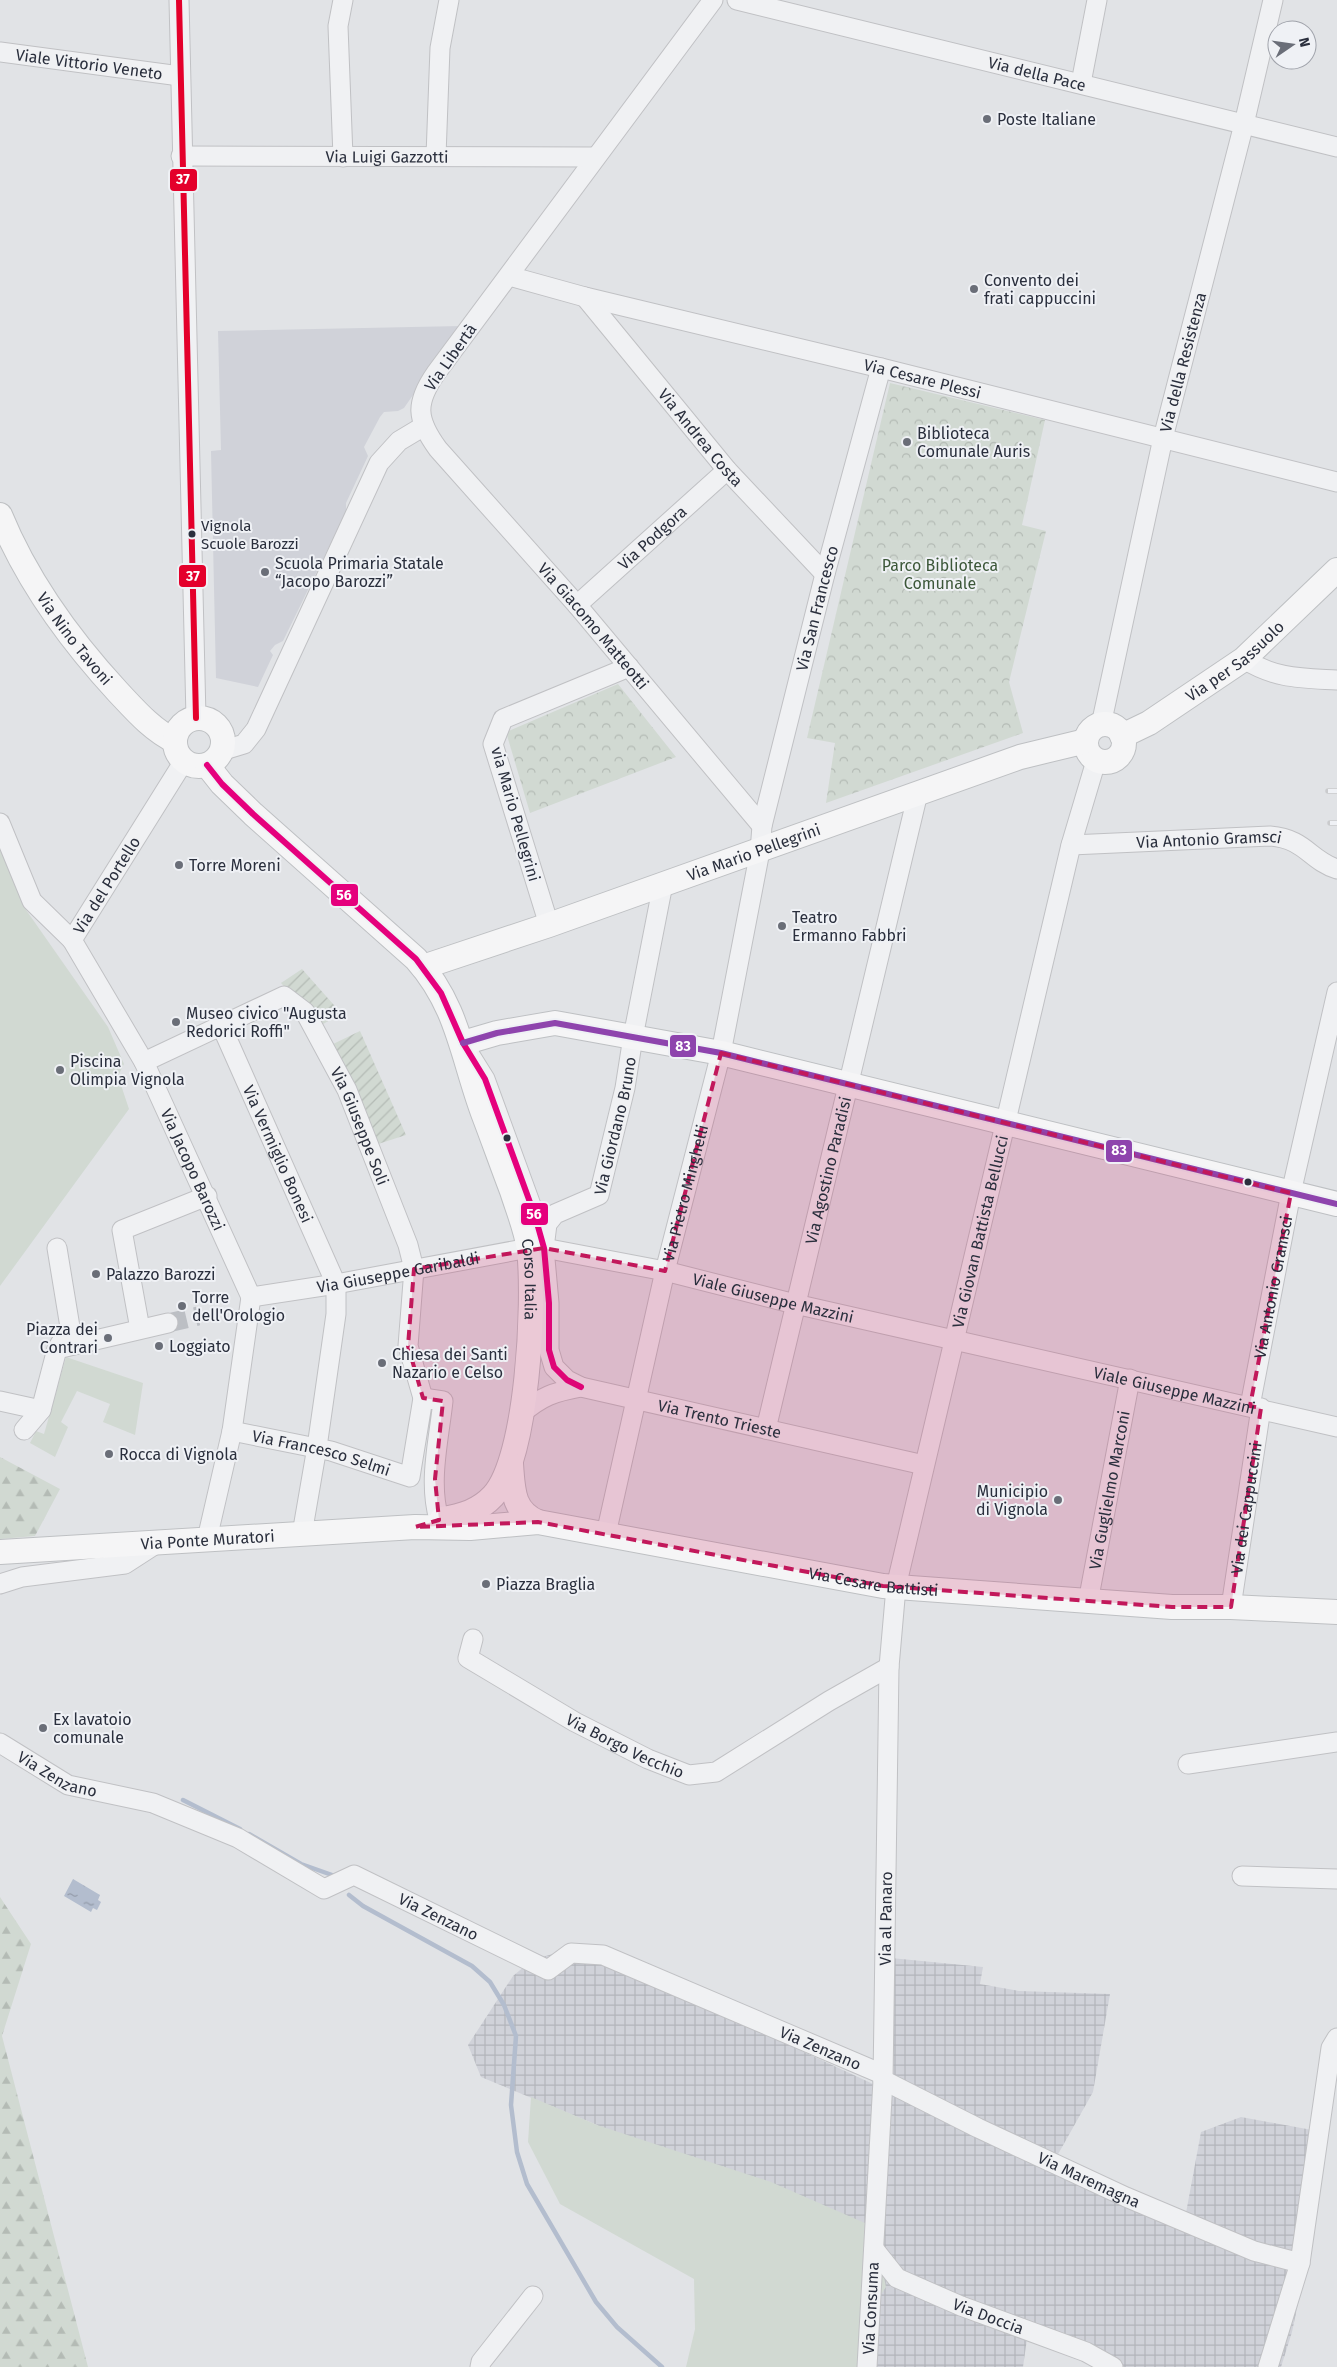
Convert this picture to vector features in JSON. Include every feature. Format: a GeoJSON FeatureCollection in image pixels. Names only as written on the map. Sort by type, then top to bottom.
{"type":"FeatureCollection","features":[{"type":"Feature","properties":{"kind":"main road","name":"Via Nino Tavoni"},"geometry":{"type":"LineString","coordinates":[[0,515],[9,536],[44,596],[78,646],[130,704],[179,751]]}},
{"type":"Feature","properties":{"kind":"main road","name":"Via per Sassuolo"},"geometry":{"type":"LineString","coordinates":[[1122,736],[1149,723],[1244,659],[1337,570]]}},
{"type":"Feature","properties":{"kind":"main road"},"geometry":{"type":"LineString","coordinates":[[214,758],[195,766],[179,751],[181,726],[196,718],[208,720],[218,728],[222,739],[214,758],[222,784],[423,967]]}},
{"type":"Feature","properties":{"kind":"main road"},"geometry":{"type":"LineString","coordinates":[[1094,742],[1114,726],[1122,736]]}},
{"type":"Feature","properties":{"kind":"main road","name":"Via Mario Pellegrini"},"geometry":{"type":"LineString","coordinates":[[423,967],[760,851],[1027,755],[1094,742],[1108,762],[1118,758],[1124,747],[1122,736]]}},
{"type":"Feature","properties":{"kind":"main road","name":"Corso Italia"},"geometry":{"type":"LineString","coordinates":[[423,967],[441,993],[463,1043],[473,1084],[522,1220],[536,1248],[530,1338],[511,1464],[514,1493],[519,1507],[526,1517],[538,1522]]}},
{"type":"Feature","properties":{"kind":"main road"},"geometry":{"type":"LineString","coordinates":[[463,1043],[497,1034],[555,1023],[721,1053],[1337,1204]]}},
{"type":"Feature","properties":{"kind":"main road","name":"Corso Italia"},"geometry":{"type":"LineString","coordinates":[[414,1527],[471,1512],[483,1505],[494,1495],[511,1464]]}},
{"type":"Feature","properties":{"kind":"main road","name":"Via Cesare Battisti"},"geometry":{"type":"LineString","coordinates":[[414,1527],[470,1528],[538,1522],[896,1588],[1172,1607],[1231,1607],[1337,1612]]}},
{"type":"Feature","properties":{"kind":"main road","name":"Via Ponte Muratori"},"geometry":{"type":"LineString","coordinates":[[0,1552],[414,1527]]}},
{"type":"Feature","properties":{"kind":"street","name":"Viale Vittorio Veneto"},"geometry":{"type":"LineString","coordinates":[[178,0],[196,718]]}},
{"type":"Feature","properties":{"kind":"street"},"geometry":{"type":"LineString","coordinates":[[342,157],[338,26],[343,0]]}},
{"type":"Feature","properties":{"kind":"street"},"geometry":{"type":"LineString","coordinates":[[436,156],[440,48],[449,0]]}},
{"type":"Feature","properties":{"kind":"street","name":"Via Libertà"},"geometry":{"type":"LineString","coordinates":[[424,426],[420,402],[429,384],[595,157],[713,0]]}},
{"type":"Feature","properties":{"kind":"street","name":"Via della Pace"},"geometry":{"type":"LineString","coordinates":[[737,0],[1337,147]]}},
{"type":"Feature","properties":{"kind":"street"},"geometry":{"type":"LineString","coordinates":[[1081,83],[1096,0]]}},
{"type":"Feature","properties":{"kind":"street","name":"Via della Resistenza"},"geometry":{"type":"LineString","coordinates":[[1094,742],[1163,438],[1244,124],[1273,0]]}},
{"type":"Feature","properties":{"kind":"street","name":"Viale Vittorio Veneto"},"geometry":{"type":"LineString","coordinates":[[0,52],[180,76]]}},
{"type":"Feature","properties":{"kind":"street","name":"Via Luigi Gazzotti"},"geometry":{"type":"LineString","coordinates":[[181,156],[595,157]]}},
{"type":"Feature","properties":{"kind":"street","name":"Via Cesare Plessi"},"geometry":{"type":"LineString","coordinates":[[509,276],[585,297],[881,368],[1337,482]]}},
{"type":"Feature","properties":{"kind":"street","name":"Via Andrea Costa"},"geometry":{"type":"LineString","coordinates":[[585,297],[727,470],[825,574]]}},
{"type":"Feature","properties":{"kind":"street","name":"Via San Francesco"},"geometry":{"type":"LineString","coordinates":[[760,851],[762,826],[825,574],[881,368]]}},
{"type":"Feature","properties":{"kind":"street"},"geometry":{"type":"LineString","coordinates":[[214,758],[244,744],[256,729],[379,463],[399,441],[424,426]]}},
{"type":"Feature","properties":{"kind":"street","name":"Via Giacomo Matteotti"},"geometry":{"type":"LineString","coordinates":[[424,426],[438,449],[477,495],[578,605],[762,826]]}},
{"type":"Feature","properties":{"kind":"street","name":"Via Podgora"},"geometry":{"type":"LineString","coordinates":[[578,605],[727,470]]}},
{"type":"Feature","properties":{"kind":"street"},"geometry":{"type":"LineString","coordinates":[[1244,659],[1260,669],[1282,676],[1337,680]]}},
{"type":"Feature","properties":{"kind":"street","name":"via Mario Pellegrini"},"geometry":{"type":"LineString","coordinates":[[549,925],[493,744],[503,719],[629,667]]}},
{"type":"Feature","properties":{"kind":"street","name":"Via Giovan Battista Bellucci"},"geometry":{"type":"LineString","coordinates":[[896,1588],[924,1465],[949,1339],[1006,1123],[1094,742]]}},
{"type":"Feature","properties":{"kind":"street","name":"Via del Portello"},"geometry":{"type":"LineString","coordinates":[[0,823],[32,902],[72,940],[179,751]]}},
{"type":"Feature","properties":{"kind":"street","name":"Via Agostino Paradisi"},"geometry":{"type":"LineString","coordinates":[[766,1429],[918,793]]}},
{"type":"Feature","properties":{"kind":"street","name":"Via Antonio Gramsci"},"geometry":{"type":"LineString","coordinates":[[1071,845],[1270,836],[1284,837],[1306,848],[1321,862],[1337,869]]}},
{"type":"Feature","properties":{"kind":"street","name":"Via Pietro Minghelli"},"geometry":{"type":"LineString","coordinates":[[606,1534],[665,1271],[721,1053],[760,851]]}},
{"type":"Feature","properties":{"kind":"street","name":"Via Giordano Bruno"},"geometry":{"type":"LineString","coordinates":[[536,1248],[547,1224],[555,1214],[599,1195],[625,1088],[663,884]]}},
{"type":"Feature","properties":{"kind":"street","name":"Via Jacopo Barozzi"},"geometry":{"type":"LineString","coordinates":[[72,940],[144,1062],[207,1196],[251,1297]]}},
{"type":"Feature","properties":{"kind":"street","name":"Via Antonio Gramsci"},"geometry":{"type":"LineString","coordinates":[[1256,1407],[1291,1193],[1337,992]]}},
{"type":"Feature","properties":{"kind":"street","name":"Via Giuseppe Soli"},"geometry":{"type":"LineString","coordinates":[[221,1024],[284,996],[305,1012],[347,1090],[408,1245],[414,1269],[408,1346],[423,1398]]}},
{"type":"Feature","properties":{"kind":"street"},"geometry":{"type":"LineString","coordinates":[[144,1062],[221,1024]]}},
{"type":"Feature","properties":{"kind":"street","name":"Via Vermiglio Bonesi"},"geometry":{"type":"LineString","coordinates":[[221,1024],[336,1284]]}},
{"type":"Feature","properties":{"kind":"street"},"geometry":{"type":"LineString","coordinates":[[140,1329],[122,1230],[207,1196]]}},
{"type":"Feature","properties":{"kind":"street"},"geometry":{"type":"LineString","coordinates":[[24,1430],[41,1410],[57,1349],[70,1327],[57,1248]]}},
{"type":"Feature","properties":{"kind":"street","name":"Via Giuseppe Garibaldi"},"geometry":{"type":"LineString","coordinates":[[251,1297],[336,1284],[536,1248]]}},
{"type":"Feature","properties":{"kind":"street","name":"Viale Giuseppe Mazzini"},"geometry":{"type":"LineString","coordinates":[[536,1248],[665,1271],[795,1304],[1256,1407],[1337,1427]]}},
{"type":"Feature","properties":{"kind":"street","name":"Corso Italia"},"geometry":{"type":"LineString","coordinates":[[536,1248],[549,1303],[549,1350],[554,1367],[567,1380],[581,1387]]}},
{"type":"Feature","properties":{"kind":"street"},"geometry":{"type":"LineString","coordinates":[[302,1534],[317,1447],[336,1314],[336,1284]]}},
{"type":"Feature","properties":{"kind":"street"},"geometry":{"type":"LineString","coordinates":[[207,1539],[232,1430],[251,1297]]}},
{"type":"Feature","properties":{"kind":"street"},"geometry":{"type":"LineString","coordinates":[[57,1349],[168,1323]]}},
{"type":"Feature","properties":{"kind":"street","name":"Via Guglielmo Marconi"},"geometry":{"type":"LineString","coordinates":[[1088,1602],[1130,1380]]}},
{"type":"Feature","properties":{"kind":"street","name":"Via Trento Trieste"},"geometry":{"type":"LineString","coordinates":[[520,1414],[538,1400],[554,1392],[581,1387],[924,1465]]}},
{"type":"Feature","properties":{"kind":"street"},"geometry":{"type":"LineString","coordinates":[[423,1398],[443,1401],[434,1503],[439,1519]]}},
{"type":"Feature","properties":{"kind":"street","name":"Via Francesco Selmi"},"geometry":{"type":"LineString","coordinates":[[232,1430],[317,1447],[410,1478],[423,1398]]}},
{"type":"Feature","properties":{"kind":"street"},"geometry":{"type":"LineString","coordinates":[[0,1401],[41,1410]]}},
{"type":"Feature","properties":{"kind":"street","name":"Via dei Cappuccini"},"geometry":{"type":"LineString","coordinates":[[1231,1607],[1256,1407]]}},
{"type":"Feature","properties":{"kind":"street"},"geometry":{"type":"LineString","coordinates":[[0,1584],[22,1577],[125,1564],[159,1542]]}},
{"type":"Feature","properties":{"kind":"street","name":"Via al Panaro"},"geometry":{"type":"LineString","coordinates":[[874,2249],[887,1911],[889,1667],[896,1588]]}},
{"type":"Feature","properties":{"kind":"street","name":"Via Borgo Vecchio"},"geometry":{"type":"LineString","coordinates":[[473,1639],[468,1658],[575,1722],[648,1759],[689,1775],[716,1772],[829,1700],[889,1667]]}},
{"type":"Feature","properties":{"kind":"street"},"geometry":{"type":"LineString","coordinates":[[1188,1764],[1337,1742]]}},
{"type":"Feature","properties":{"kind":"street","name":"Via Zenzano"},"geometry":{"type":"LineString","coordinates":[[0,1743],[68,1785],[153,1803],[238,1838],[324,1889],[354,1875],[548,1970],[571,1953],[603,1955],[882,2077]]}},
{"type":"Feature","properties":{"kind":"street"},"geometry":{"type":"LineString","coordinates":[[1242,1876],[1337,1879]]}},
{"type":"Feature","properties":{"kind":"street"},"geometry":{"type":"LineString","coordinates":[[1268,2367],[1300,2263],[1331,2048],[1337,2038]]}},
{"type":"Feature","properties":{"kind":"street","name":"Via Maremagna"},"geometry":{"type":"LineString","coordinates":[[882,2077],[978,2128],[1126,2197],[1254,2251],[1300,2263]]}},
{"type":"Feature","properties":{"kind":"street","name":"Via Consuma"},"geometry":{"type":"LineString","coordinates":[[867,2367],[874,2249]]}},
{"type":"Feature","properties":{"kind":"street","name":"Via Doccia"},"geometry":{"type":"LineString","coordinates":[[874,2249],[897,2278],[961,2306],[1086,2352],[1113,2367]]}},
{"type":"Feature","properties":{"kind":"street"},"geometry":{"type":"LineString","coordinates":[[480,2367],[481,2362],[533,2296]]}},
{"type":"Feature","properties":{"kind":"highlighted area"},"geometry":{"type":"Polygon","coordinates":[[[721,1053],[1291,1193],[1250,1406],[1261,1408],[1231,1607],[1172,1607],[883,1586],[538,1522],[415,1527],[439,1520],[435,1479],[443,1401],[423,1398],[408,1346],[414,1269],[544,1248],[665,1271],[721,1053]]]}},
{"type":"Feature","properties":{"kind":"shaded area"},"geometry":{"type":"Polygon","coordinates":[[[461,326],[404,408],[398,411],[384,412],[380,417],[364,447],[368,456],[346,503],[346,512],[283,641],[275,645],[270,651],[273,655],[258,687],[216,678],[211,451],[221,450],[218,331],[461,326]]]}},
{"type":"Feature","properties":{"kind":"shaded area"},"geometry":{"type":"Polygon","coordinates":[[[570,1949],[634,1973],[886,2090],[881,1957],[983,1967],[980,1984],[1019,1991],[1110,1994],[1093,2092],[1052,2165],[1183,2229],[1201,2132],[1241,2117],[1323,2132],[1306,2266],[1292,2332],[1281,2367],[1096,2367],[1027,2339],[1023,2367],[869,2367],[597,2125],[481,2077],[468,2045],[513,1976],[532,1960],[570,1949]]]}},
{"type":"Feature","properties":{"kind":"green space","name":"Parco Biblioteca Comunale"},"geometry":{"type":"Polygon","coordinates":[[[890,383],[1045,420],[1022,525],[1046,531],[1009,682],[1023,733],[826,803],[835,743],[807,738],[890,383]]]}},
{"type":"Feature","properties":{"kind":"green space"},"geometry":{"type":"Polygon","coordinates":[[[618,684],[676,757],[530,813],[506,732],[618,684]]]}},
{"type":"Feature","properties":{"kind":"green space","name":"Piscina Olimpia Vignola"},"geometry":{"type":"Polygon","coordinates":[[[0,849],[24,907],[108,1027],[124,1064],[118,1076],[129,1109],[0,1286],[0,849]]]}},
{"type":"Feature","properties":{"kind":"green space"},"geometry":{"type":"Polygon","coordinates":[[[302,969],[341,1013],[320,1026],[281,983],[302,969]]]}},
{"type":"Feature","properties":{"kind":"green space"},"geometry":{"type":"Polygon","coordinates":[[[360,1031],[406,1135],[375,1145],[329,1046],[360,1031]]]}},
{"type":"Feature","properties":{"kind":"green space"},"geometry":{"type":"Polygon","coordinates":[[[66,1357],[143,1383],[135,1435],[103,1422],[110,1404],[77,1391],[61,1422],[68,1427],[55,1457],[30,1443],[36,1431],[44,1434],[66,1357]]]}},
{"type":"Feature","properties":{"kind":"green space"},"geometry":{"type":"Polygon","coordinates":[[[0,1457],[60,1489],[35,1536],[0,1539],[0,1457]]]}},
{"type":"Feature","properties":{"kind":"green space"},"geometry":{"type":"Polygon","coordinates":[[[0,1897],[31,1944],[2,2036],[88,2367],[0,2367],[0,1897]]]}},
{"type":"Feature","properties":{"kind":"green space"},"geometry":{"type":"Polygon","coordinates":[[[531,2097],[597,2125],[771,2182],[874,2227],[886,2287],[873,2306],[869,2367],[686,2367],[695,2329],[694,2279],[560,2204],[528,2142],[531,2097]]]}},
{"type":"Feature","properties":{"kind":"water"},"geometry":{"type":"Polygon","coordinates":[[[73,1879],[100,1895],[98,1900],[101,1902],[97,1910],[93,1908],[91,1912],[64,1896],[73,1879]]]}},
{"type":"Feature","properties":{"kind":"waterway"},"geometry":{"type":"LineString","coordinates":[[183,1800],[240,1829]]}},
{"type":"Feature","properties":{"kind":"waterway"},"geometry":{"type":"LineString","coordinates":[[249,1834],[301,1864],[332,1875]]}},
{"type":"Feature","properties":{"kind":"waterway"},"geometry":{"type":"LineString","coordinates":[[349,1895],[363,1906],[472,1966],[490,1982],[504,2005],[516,2036],[511,2105],[517,2152],[527,2184],[596,2302],[617,2327],[662,2367]]}},
{"type":"Feature","properties":{"kind":"tunnel"},"geometry":{"type":"LineString","coordinates":[[168,1323],[198,1316]]}},
{"type":"Feature","properties":{"kind":"railway"},"geometry":{"type":"LineString","coordinates":[[1328,791],[1337,791]]}},
{"type":"Feature","properties":{"kind":"railway"},"geometry":{"type":"LineString","coordinates":[[1330,823],[1337,823]]}},
{"type":"Feature","properties":{"kind":"transit line","name":"37"},"geometry":{"type":"LineString","coordinates":[[179,0],[196,718]]}},
{"type":"Feature","properties":{"kind":"transit line","name":"56"},"geometry":{"type":"LineString","coordinates":[[207,765],[222,784],[253,814],[416,959],[441,993],[463,1043],[485,1079],[535,1216],[544,1248],[549,1303],[549,1350],[554,1367],[567,1380],[581,1387]]}},
{"type":"Feature","properties":{"kind":"transit line","name":"83"},"geometry":{"type":"LineString","coordinates":[[463,1043],[497,1033],[555,1023],[721,1053],[1337,1204]]}},
{"type":"Feature","properties":{"kind":"place","name":"Poste Italiane"},"geometry":{"type":"Point","coordinates":[987,119]}},
{"type":"Feature","properties":{"kind":"place","name":"Convento dei frati cappuccini"},"geometry":{"type":"Point","coordinates":[974,289]}},
{"type":"Feature","properties":{"kind":"place","name":"Biblioteca Comunale Auris"},"geometry":{"type":"Point","coordinates":[907,442]}},
{"type":"Feature","properties":{"kind":"place","name":"Vignola Scuole Barozzi"},"geometry":{"type":"Point","coordinates":[192,534]}},
{"type":"Feature","properties":{"kind":"place","name":"Scuola Primaria Statale “Jacopo Barozzi”"},"geometry":{"type":"Point","coordinates":[265,572]}},
{"type":"Feature","properties":{"kind":"place","name":"Torre Moreni"},"geometry":{"type":"Point","coordinates":[179,865]}},
{"type":"Feature","properties":{"kind":"place","name":"Teatro Ermanno Fabbri"},"geometry":{"type":"Point","coordinates":[782,926]}},
{"type":"Feature","properties":{"kind":"place","name":"Museo civico \"Augusta Redorici Roffi\""},"geometry":{"type":"Point","coordinates":[176,1022]}},
{"type":"Feature","properties":{"kind":"place","name":"Piscina Olimpia Vignola"},"geometry":{"type":"Point","coordinates":[60,1070]}},
{"type":"Feature","properties":{"kind":"place","name":"Palazzo Barozzi"},"geometry":{"type":"Point","coordinates":[96,1274]}},
{"type":"Feature","properties":{"kind":"place","name":"Torre dell'Orologio"},"geometry":{"type":"Point","coordinates":[182,1306]}},
{"type":"Feature","properties":{"kind":"place","name":"Piazza dei Contrari"},"geometry":{"type":"Point","coordinates":[108,1338]}},
{"type":"Feature","properties":{"kind":"place","name":"Loggiato"},"geometry":{"type":"Point","coordinates":[159,1346]}},
{"type":"Feature","properties":{"kind":"place","name":"Chiesa dei Santi Nazario e Celso"},"geometry":{"type":"Point","coordinates":[382,1363]}},
{"type":"Feature","properties":{"kind":"place","name":"Rocca di Vignola"},"geometry":{"type":"Point","coordinates":[109,1454]}},
{"type":"Feature","properties":{"kind":"place","name":"Municipio di Vignola"},"geometry":{"type":"Point","coordinates":[1058,1500]}},
{"type":"Feature","properties":{"kind":"place","name":"Piazza Braglia"},"geometry":{"type":"Point","coordinates":[486,1584]}},
{"type":"Feature","properties":{"kind":"place","name":"Ex lavatoio comunale"},"geometry":{"type":"Point","coordinates":[43,1728]}}]}
